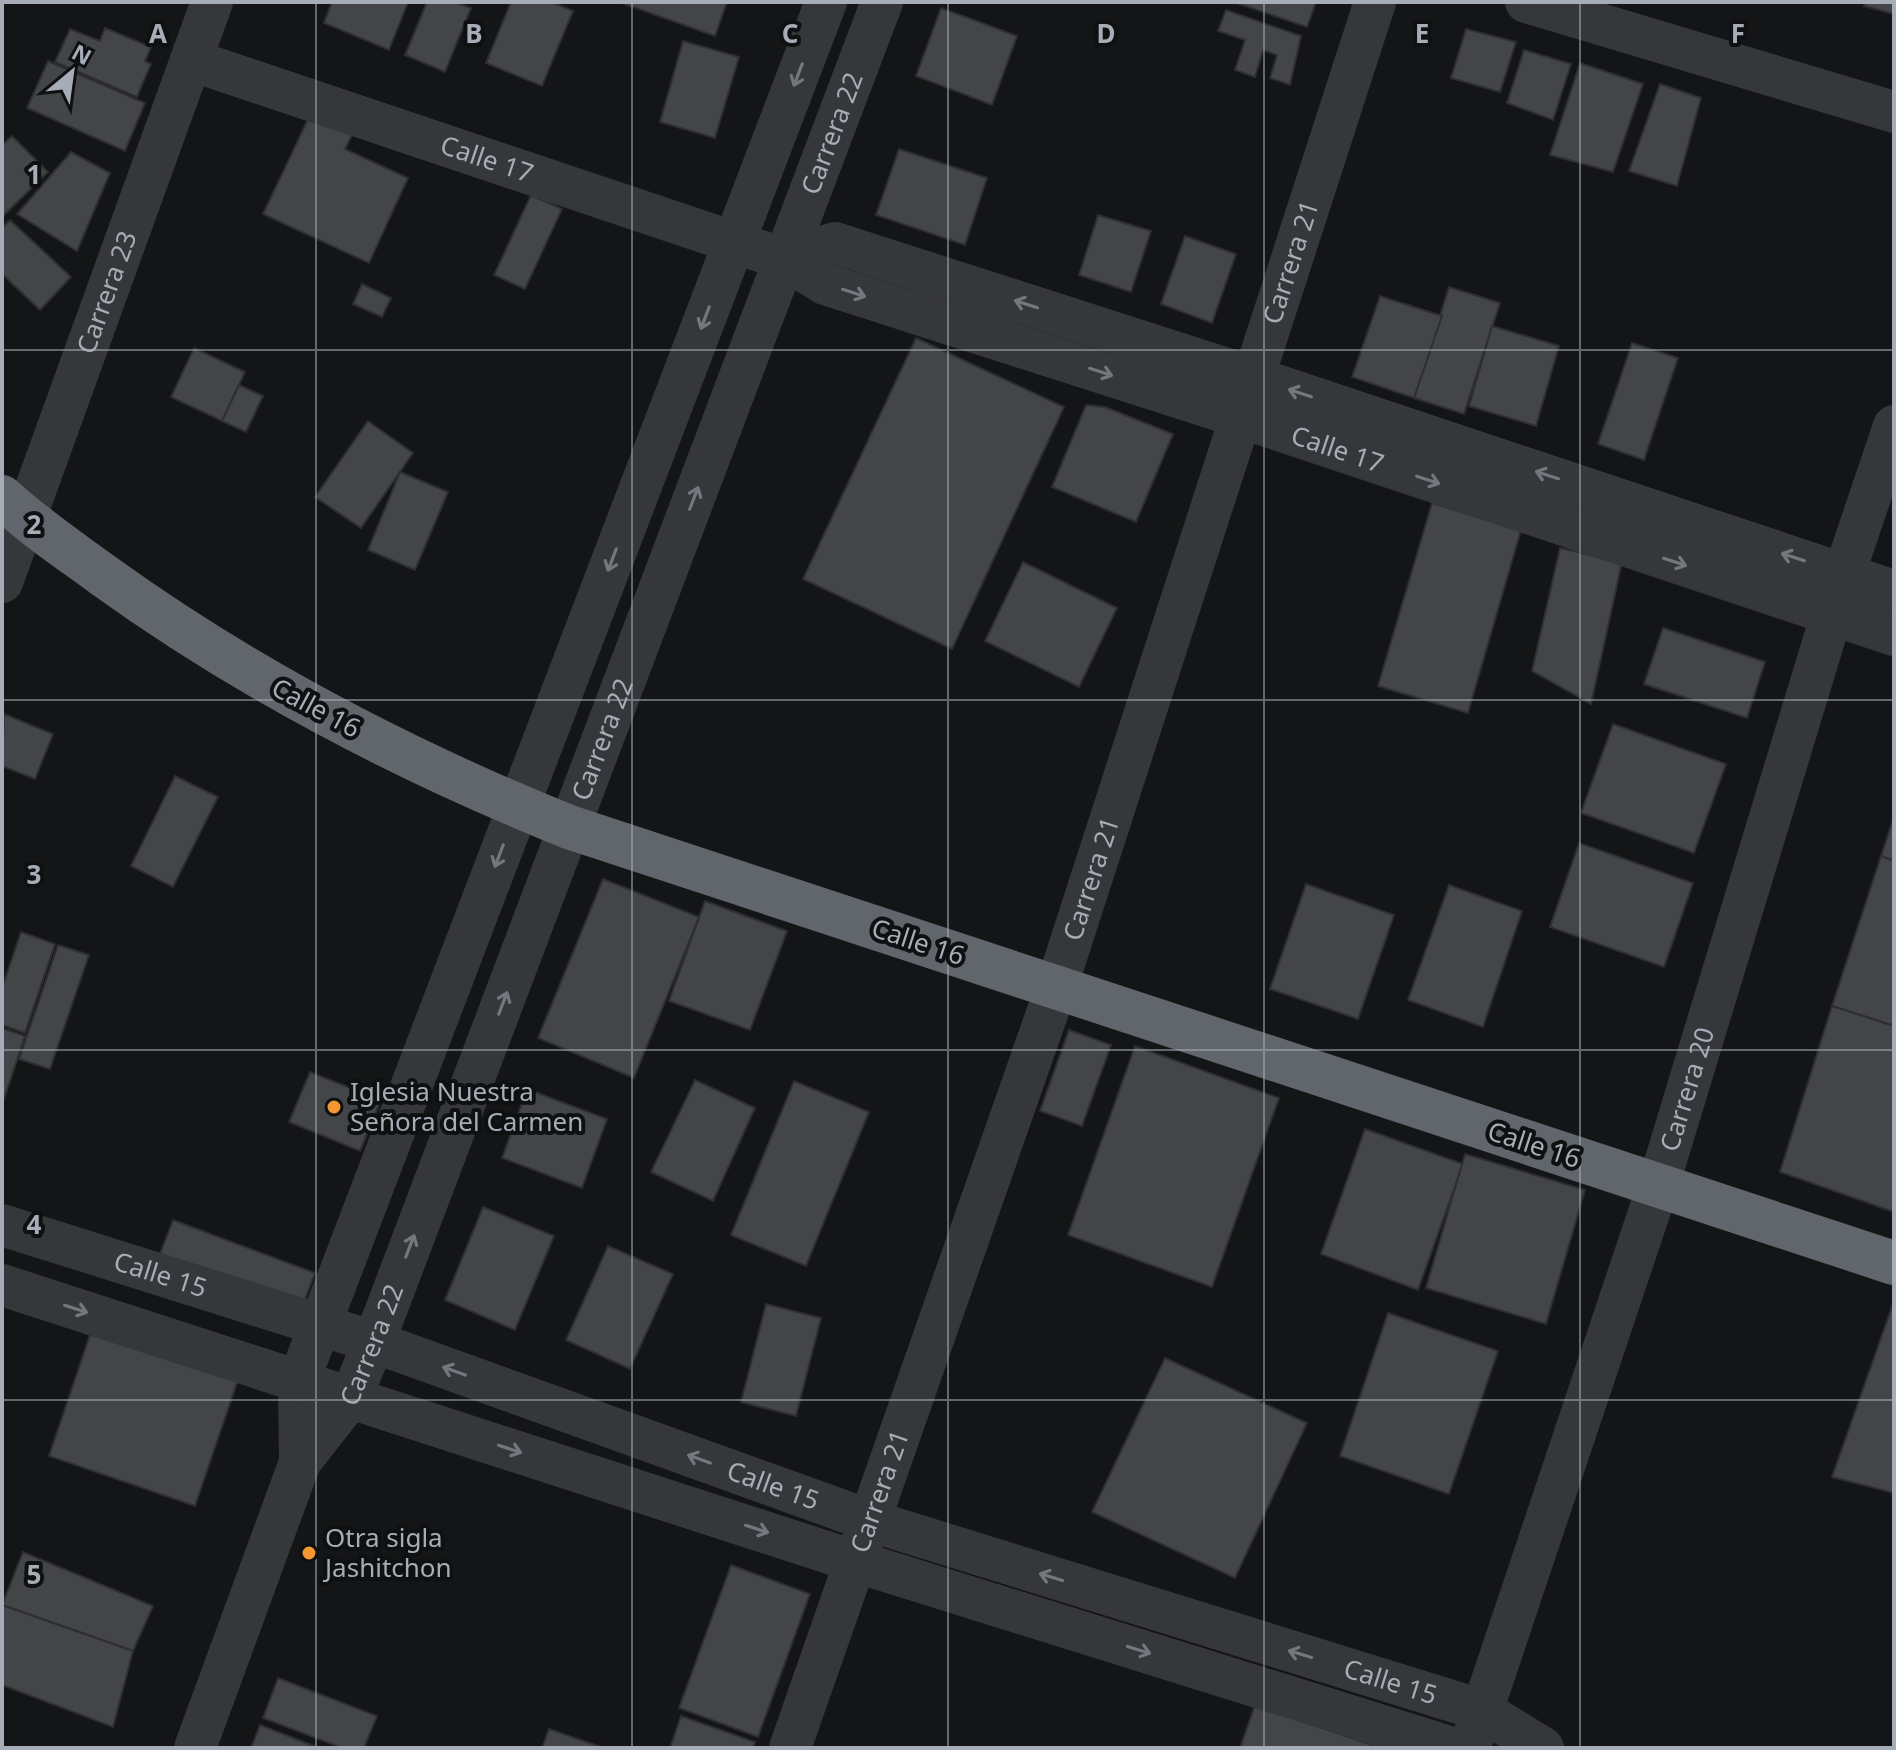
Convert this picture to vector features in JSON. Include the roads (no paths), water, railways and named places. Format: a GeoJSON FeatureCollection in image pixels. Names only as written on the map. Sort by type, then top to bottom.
{"type":"FeatureCollection","features":[{"type":"Feature","properties":{"kind":"highway","name":"Calle 16"},"geometry":{"type":"LineString","coordinates":[[14,507],[141,603],[261,679],[387,747],[569,827],[1894,1263]]}},
{"type":"Feature","properties":{"kind":"street","name":"Carrera 23"},"geometry":{"type":"LineString","coordinates":[[2,582],[14,507],[212,2]]}},
{"type":"Feature","properties":{"kind":"street","name":"Carrera 22"},"geometry":{"type":"LineString","coordinates":[[300,1462],[299,1380],[826,2]]}},
{"type":"Feature","properties":{"kind":"street","name":"Carrera 22"},"geometry":{"type":"LineString","coordinates":[[195,1748],[300,1462],[351,1397],[374,1342],[882,2]]}},
{"type":"Feature","properties":{"kind":"street","name":"Carrera 21"},"geometry":{"type":"LineString","coordinates":[[790,1748],[1056,988],[1243,418],[1375,2]]}},
{"type":"Feature","properties":{"kind":"street"},"geometry":{"type":"LineString","coordinates":[[1526,2],[1633,17],[1894,112]]}},
{"type":"Feature","properties":{"kind":"street","name":"Calle 17"},"geometry":{"type":"LineString","coordinates":[[191,60],[784,259],[825,284],[1243,418],[1894,635]]}},
{"type":"Feature","properties":{"kind":"street","name":"Calle 17"},"geometry":{"type":"LineString","coordinates":[[784,259],[835,243],[1255,378],[1894,591]]}},
{"type":"Feature","properties":{"kind":"street","name":"Carrera 20"},"geometry":{"type":"LineString","coordinates":[[1476,1729],[1658,1186],[1844,574],[1894,426]]}},
{"type":"Feature","properties":{"kind":"street","name":"Calle 15"},"geometry":{"type":"LineString","coordinates":[[2,1225],[374,1342],[871,1521],[1476,1729],[1543,1748]]}},
{"type":"Feature","properties":{"kind":"street","name":"Calle 15"},"geometry":{"type":"LineString","coordinates":[[2,1285],[854,1561],[1453,1748]]}},
{"type":"Feature","properties":{"kind":"place","name":"Iglesia Nuestra Señora del Carmen"},"geometry":{"type":"Point","coordinates":[334,1107]}},
{"type":"Feature","properties":{"kind":"place","name":"Otra sigla Jashitchon"},"geometry":{"type":"Point","coordinates":[309,1553]}}]}
